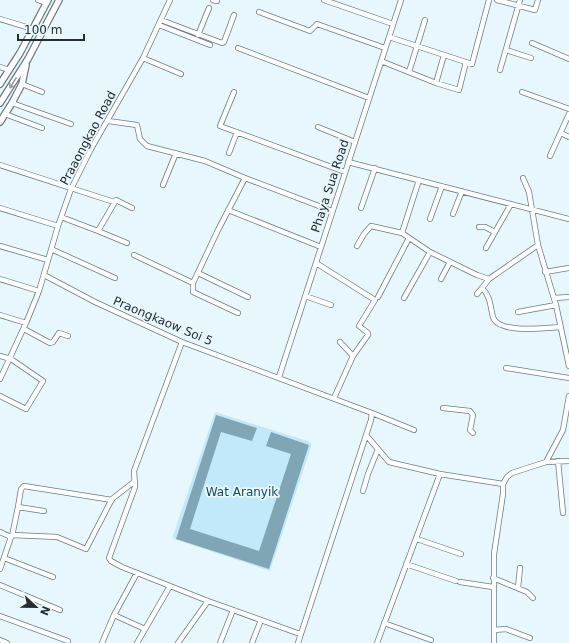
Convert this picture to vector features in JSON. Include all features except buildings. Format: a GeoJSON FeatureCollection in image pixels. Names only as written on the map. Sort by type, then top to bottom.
{"type":"FeatureCollection","features":[{"type":"Feature","properties":{"kind":"main road"},"geometry":{"type":"LineString","coordinates":[[0,103],[28,59],[59,0]]}},
{"type":"Feature","properties":{"kind":"main road"},"geometry":{"type":"LineString","coordinates":[[0,84],[33,29],[47,1]]}},
{"type":"Feature","properties":{"kind":"main road"},"geometry":{"type":"LineString","coordinates":[[0,122],[22,84],[28,59]]}},
{"type":"Feature","properties":{"kind":"main road"},"geometry":{"type":"LineString","coordinates":[[0,80],[6,76]]}},
{"type":"Feature","properties":{"kind":"street"},"geometry":{"type":"LineString","coordinates":[[38,0],[47,1]]}},
{"type":"Feature","properties":{"kind":"street","name":"Praaongkao Road"},"geometry":{"type":"LineString","coordinates":[[0,380],[11,359],[39,291],[58,226],[72,189],[91,149],[143,58],[170,0]]}},
{"type":"Feature","properties":{"kind":"street"},"geometry":{"type":"LineString","coordinates":[[324,0],[393,24]]}},
{"type":"Feature","properties":{"kind":"street","name":"Phaya Sua Road"},"geometry":{"type":"LineString","coordinates":[[279,377],[401,0]]}},
{"type":"Feature","properties":{"kind":"street"},"geometry":{"type":"LineString","coordinates":[[389,36],[472,64],[489,0]]}},
{"type":"Feature","properties":{"kind":"street"},"geometry":{"type":"LineString","coordinates":[[497,0],[535,10],[538,0]]}},
{"type":"Feature","properties":{"kind":"street"},"geometry":{"type":"LineString","coordinates":[[500,70],[520,0]]}},
{"type":"Feature","properties":{"kind":"street"},"geometry":{"type":"LineString","coordinates":[[198,35],[209,8]]}},
{"type":"Feature","properties":{"kind":"street"},"geometry":{"type":"LineString","coordinates":[[259,12],[310,31],[317,24],[385,48]]}},
{"type":"Feature","properties":{"kind":"street"},"geometry":{"type":"LineString","coordinates":[[160,22],[223,43],[234,15]]}},
{"type":"Feature","properties":{"kind":"street"},"geometry":{"type":"LineString","coordinates":[[0,19],[33,29]]}},
{"type":"Feature","properties":{"kind":"street"},"geometry":{"type":"LineString","coordinates":[[409,72],[425,20]]}},
{"type":"Feature","properties":{"kind":"street"},"geometry":{"type":"LineString","coordinates":[[160,22],[210,45]]}},
{"type":"Feature","properties":{"kind":"street"},"geometry":{"type":"LineString","coordinates":[[532,43],[569,58]]}},
{"type":"Feature","properties":{"kind":"street"},"geometry":{"type":"LineString","coordinates":[[238,48],[369,98]]}},
{"type":"Feature","properties":{"kind":"street"},"geometry":{"type":"LineString","coordinates":[[506,50],[531,58]]}},
{"type":"Feature","properties":{"kind":"street"},"geometry":{"type":"LineString","coordinates":[[436,83],[444,54]]}},
{"type":"Feature","properties":{"kind":"street"},"geometry":{"type":"LineString","coordinates":[[143,58],[181,74]]}},
{"type":"Feature","properties":{"kind":"street"},"geometry":{"type":"LineString","coordinates":[[381,61],[436,83],[459,90],[466,62]]}},
{"type":"Feature","properties":{"kind":"street"},"geometry":{"type":"LineString","coordinates":[[0,67],[9,70]]}},
{"type":"Feature","properties":{"kind":"street"},"geometry":{"type":"LineString","coordinates":[[22,84],[42,92]]}},
{"type":"Feature","properties":{"kind":"street"},"geometry":{"type":"LineString","coordinates":[[234,92],[220,126],[345,172]]}},
{"type":"Feature","properties":{"kind":"street"},"geometry":{"type":"LineString","coordinates":[[522,92],[569,109]]}},
{"type":"Feature","properties":{"kind":"street"},"geometry":{"type":"LineString","coordinates":[[12,103],[71,124]]}},
{"type":"Feature","properties":{"kind":"street"},"geometry":{"type":"LineString","coordinates":[[5,114],[42,128]]}},
{"type":"Feature","properties":{"kind":"street"},"geometry":{"type":"LineString","coordinates":[[550,156],[569,114]]}},
{"type":"Feature","properties":{"kind":"street"},"geometry":{"type":"LineString","coordinates":[[108,121],[137,126],[140,138],[147,146],[205,161],[332,211]]}},
{"type":"Feature","properties":{"kind":"street"},"geometry":{"type":"LineString","coordinates":[[318,127],[355,142]]}},
{"type":"Feature","properties":{"kind":"street"},"geometry":{"type":"LineString","coordinates":[[229,153],[237,132]]}},
{"type":"Feature","properties":{"kind":"street"},"geometry":{"type":"LineString","coordinates":[[561,132],[569,137]]}},
{"type":"Feature","properties":{"kind":"street"},"geometry":{"type":"LineString","coordinates":[[163,185],[176,153]]}},
{"type":"Feature","properties":{"kind":"street"},"geometry":{"type":"LineString","coordinates":[[348,162],[569,219]]}},
{"type":"Feature","properties":{"kind":"street"},"geometry":{"type":"LineString","coordinates":[[0,165],[114,202],[116,200],[132,208]]}},
{"type":"Feature","properties":{"kind":"street"},"geometry":{"type":"LineString","coordinates":[[361,208],[375,168]]}},
{"type":"Feature","properties":{"kind":"street"},"geometry":{"type":"LineString","coordinates":[[238,313],[193,292],[193,283],[245,178]]}},
{"type":"Feature","properties":{"kind":"street"},"geometry":{"type":"LineString","coordinates":[[523,178],[529,192],[538,245],[545,272],[556,305],[560,328],[567,347],[569,366]]}},
{"type":"Feature","properties":{"kind":"street"},"geometry":{"type":"LineString","coordinates":[[402,233],[419,180]]}},
{"type":"Feature","properties":{"kind":"street"},"geometry":{"type":"LineString","coordinates":[[430,219],[442,186]]}},
{"type":"Feature","properties":{"kind":"street"},"geometry":{"type":"LineString","coordinates":[[453,214],[462,191]]}},
{"type":"Feature","properties":{"kind":"street"},"geometry":{"type":"LineString","coordinates":[[98,231],[114,202]]}},
{"type":"Feature","properties":{"kind":"street"},"geometry":{"type":"LineString","coordinates":[[486,248],[511,204]]}},
{"type":"Feature","properties":{"kind":"street"},"geometry":{"type":"LineString","coordinates":[[0,208],[58,226]]}},
{"type":"Feature","properties":{"kind":"street"},"geometry":{"type":"LineString","coordinates":[[228,210],[321,247]]}},
{"type":"Feature","properties":{"kind":"street"},"geometry":{"type":"LineString","coordinates":[[62,217],[127,243]]}},
{"type":"Feature","properties":{"kind":"street"},"geometry":{"type":"LineString","coordinates":[[357,246],[371,226],[402,233],[430,252],[477,275],[489,279]]}},
{"type":"Feature","properties":{"kind":"street"},"geometry":{"type":"LineString","coordinates":[[479,227],[485,227],[495,232]]}},
{"type":"Feature","properties":{"kind":"street"},"geometry":{"type":"LineString","coordinates":[[378,297],[409,238]]}},
{"type":"Feature","properties":{"kind":"street"},"geometry":{"type":"LineString","coordinates":[[477,294],[489,279],[538,245]]}},
{"type":"Feature","properties":{"kind":"street"},"geometry":{"type":"LineString","coordinates":[[0,246],[48,260]]}},
{"type":"Feature","properties":{"kind":"street"},"geometry":{"type":"LineString","coordinates":[[51,249],[115,278]]}},
{"type":"Feature","properties":{"kind":"street"},"geometry":{"type":"LineString","coordinates":[[404,298],[430,252]]}},
{"type":"Feature","properties":{"kind":"street"},"geometry":{"type":"LineString","coordinates":[[134,255],[193,283]]}},
{"type":"Feature","properties":{"kind":"street"},"geometry":{"type":"LineString","coordinates":[[441,279],[450,262]]}},
{"type":"Feature","properties":{"kind":"street"},"geometry":{"type":"LineString","coordinates":[[316,263],[375,300],[359,326],[368,333],[368,335],[353,356],[334,398]]}},
{"type":"Feature","properties":{"kind":"street"},"geometry":{"type":"LineString","coordinates":[[545,272],[569,268]]}},
{"type":"Feature","properties":{"kind":"street"},"geometry":{"type":"LineString","coordinates":[[198,273],[248,297]]}},
{"type":"Feature","properties":{"kind":"street","name":"Praongkaow Soi 5"},"geometry":{"type":"LineString","coordinates":[[44,275],[95,302],[182,342],[279,377],[414,430]]}},
{"type":"Feature","properties":{"kind":"street"},"geometry":{"type":"LineString","coordinates":[[0,279],[39,291]]}},
{"type":"Feature","properties":{"kind":"street"},"geometry":{"type":"LineString","coordinates":[[482,288],[489,298],[494,318],[499,325],[513,328],[560,328]]}},
{"type":"Feature","properties":{"kind":"street"},"geometry":{"type":"LineString","coordinates":[[305,296],[331,305]]}},
{"type":"Feature","properties":{"kind":"street"},"geometry":{"type":"LineString","coordinates":[[554,298],[569,297]]}},
{"type":"Feature","properties":{"kind":"street"},"geometry":{"type":"LineString","coordinates":[[518,312],[556,305]]}},
{"type":"Feature","properties":{"kind":"street"},"geometry":{"type":"LineString","coordinates":[[0,315],[26,323]]}},
{"type":"Feature","properties":{"kind":"street"},"geometry":{"type":"LineString","coordinates":[[24,329],[50,343],[54,342],[59,333],[68,336]]}},
{"type":"Feature","properties":{"kind":"street"},"geometry":{"type":"LineString","coordinates":[[182,342],[134,471],[135,487],[109,558],[111,561],[137,573],[208,601],[300,634]]}},
{"type":"Feature","properties":{"kind":"street"},"geometry":{"type":"LineString","coordinates":[[340,342],[353,356]]}},
{"type":"Feature","properties":{"kind":"street"},"geometry":{"type":"LineString","coordinates":[[0,356],[11,359],[43,381],[26,409],[0,396]]}},
{"type":"Feature","properties":{"kind":"street"},"geometry":{"type":"LineString","coordinates":[[506,368],[569,378]]}},
{"type":"Feature","properties":{"kind":"street"},"geometry":{"type":"LineString","coordinates":[[546,462],[563,430],[569,396]]}},
{"type":"Feature","properties":{"kind":"street"},"geometry":{"type":"LineString","coordinates":[[443,408],[470,411],[473,415],[470,430],[473,433]]}},
{"type":"Feature","properties":{"kind":"street"},"geometry":{"type":"LineString","coordinates":[[298,643],[372,413]]}},
{"type":"Feature","properties":{"kind":"street"},"geometry":{"type":"LineString","coordinates":[[366,435],[389,462],[440,474],[503,484]]}},
{"type":"Feature","properties":{"kind":"street"},"geometry":{"type":"LineString","coordinates":[[363,491],[378,449]]}},
{"type":"Feature","properties":{"kind":"street"},"geometry":{"type":"LineString","coordinates":[[558,461],[563,512]]}},
{"type":"Feature","properties":{"kind":"street"},"geometry":{"type":"LineString","coordinates":[[494,643],[494,554],[503,494],[503,484],[507,477],[512,473],[546,462],[569,461]]}},
{"type":"Feature","properties":{"kind":"street"},"geometry":{"type":"LineString","coordinates":[[377,643],[440,474]]}},
{"type":"Feature","properties":{"kind":"street"},"geometry":{"type":"LineString","coordinates":[[0,532],[12,536],[57,537],[86,549],[112,500],[135,481]]}},
{"type":"Feature","properties":{"kind":"street"},"geometry":{"type":"LineString","coordinates":[[0,569],[12,536],[22,489],[24,486],[112,500]]}},
{"type":"Feature","properties":{"kind":"street"},"geometry":{"type":"LineString","coordinates":[[18,506],[44,511]]}},
{"type":"Feature","properties":{"kind":"street"},"geometry":{"type":"LineString","coordinates":[[416,539],[461,554]]}},
{"type":"Feature","properties":{"kind":"street"},"geometry":{"type":"LineString","coordinates":[[4,558],[53,577]]}},
{"type":"Feature","properties":{"kind":"street"},"geometry":{"type":"LineString","coordinates":[[406,564],[458,581],[493,588]]}},
{"type":"Feature","properties":{"kind":"street"},"geometry":{"type":"LineString","coordinates":[[518,588],[520,568]]}},
{"type":"Feature","properties":{"kind":"street"},"geometry":{"type":"LineString","coordinates":[[102,643],[114,615],[137,573]]}},
{"type":"Feature","properties":{"kind":"street"},"geometry":{"type":"LineString","coordinates":[[493,578],[518,588],[533,598]]}},
{"type":"Feature","properties":{"kind":"street"},"geometry":{"type":"LineString","coordinates":[[0,586],[60,610]]}},
{"type":"Feature","properties":{"kind":"street"},"geometry":{"type":"LineString","coordinates":[[137,643],[170,586]]}},
{"type":"Feature","properties":{"kind":"street"},"geometry":{"type":"LineString","coordinates":[[178,643],[208,601]]}},
{"type":"Feature","properties":{"kind":"street"},"geometry":{"type":"LineString","coordinates":[[220,643],[233,610]]}},
{"type":"Feature","properties":{"kind":"street"},"geometry":{"type":"LineString","coordinates":[[114,615],[145,629]]}},
{"type":"Feature","properties":{"kind":"street"},"geometry":{"type":"LineString","coordinates":[[0,616],[68,641]]}},
{"type":"Feature","properties":{"kind":"street"},"geometry":{"type":"LineString","coordinates":[[252,643],[261,620]]}},
{"type":"Feature","properties":{"kind":"street"},"geometry":{"type":"LineString","coordinates":[[384,623],[431,640]]}},
{"type":"Feature","properties":{"kind":"street"},"geometry":{"type":"LineString","coordinates":[[494,630],[506,629],[530,638]]}},
{"type":"Feature","properties":{"kind":"street"},"geometry":{"type":"LineString","coordinates":[[0,640],[8,643]]}},
{"type":"Feature","properties":{"kind":"green space","name":"Wat Aranyik"},"geometry":{"type":"Polygon","coordinates":[[[215,412],[311,443],[311,447],[270,571],[174,539],[173,536],[215,412]]]}},
{"type":"Feature","properties":{"kind":"shaded area"},"geometry":{"type":"Polygon","coordinates":[[[216,415],[257,428],[252,441],[221,432],[190,529],[259,551],[291,454],[266,446],[271,432],[309,445],[269,569],[176,539],[216,415]]]}}]}
